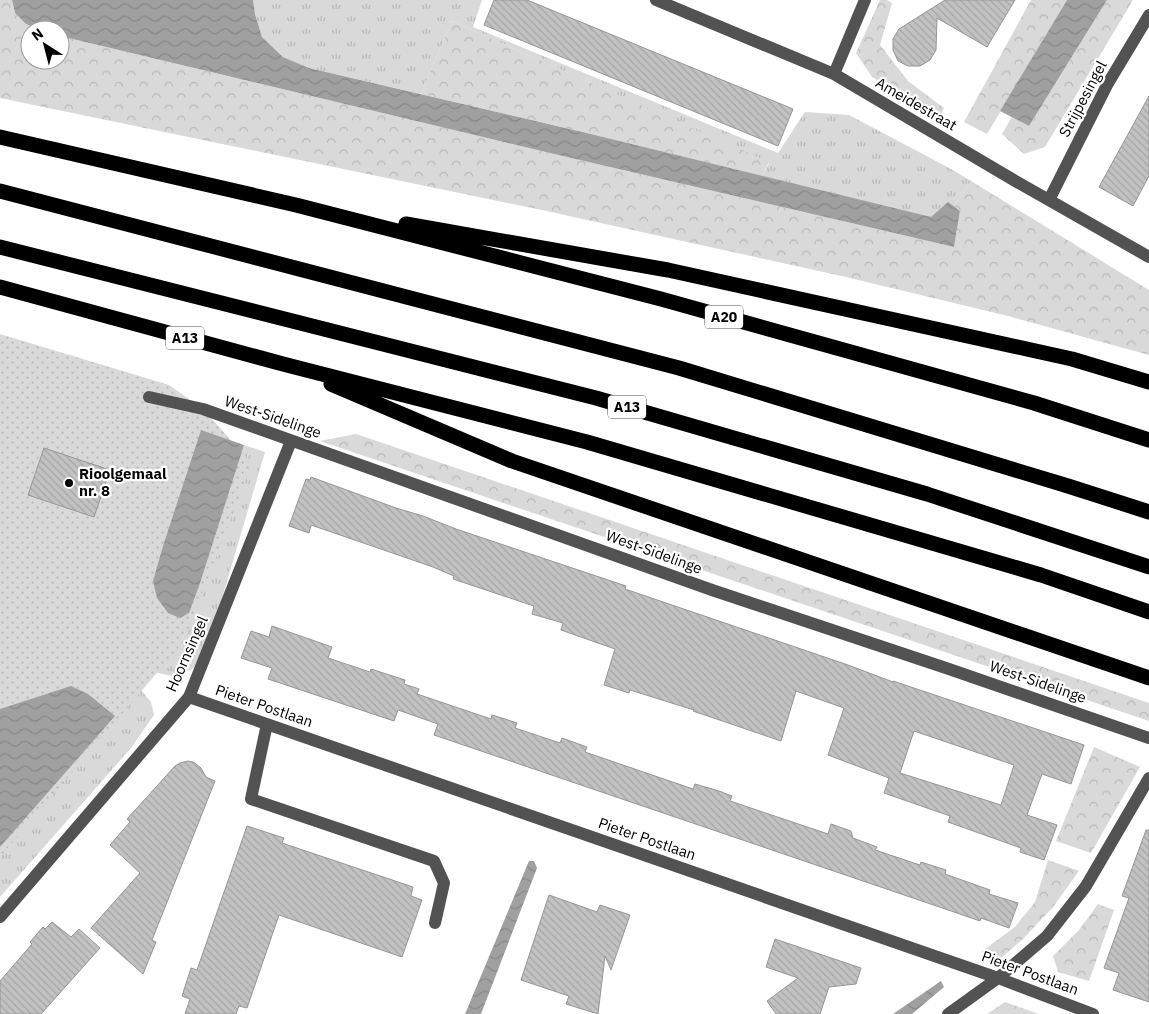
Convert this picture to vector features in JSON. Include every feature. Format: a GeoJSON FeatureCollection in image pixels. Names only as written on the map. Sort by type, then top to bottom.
{"type":"FeatureCollection","features":[{"type":"Feature","properties":{"kind":"highway"},"geometry":{"type":"LineString","coordinates":[[0,137],[296,205],[668,270],[1072,359],[1149,382]]}},
{"type":"Feature","properties":{"kind":"highway"},"geometry":{"type":"LineString","coordinates":[[0,191],[679,368],[1149,512]]}},
{"type":"Feature","properties":{"kind":"highway","name":"A20"},"geometry":{"type":"LineString","coordinates":[[296,205],[670,302],[1034,402],[1149,440]]}},
{"type":"Feature","properties":{"kind":"highway","name":"A13"},"geometry":{"type":"LineString","coordinates":[[0,248],[596,398],[926,494],[1149,567]]}},
{"type":"Feature","properties":{"kind":"highway","name":"A13"},"geometry":{"type":"LineString","coordinates":[[0,287],[283,364],[587,442],[1041,575],[1149,612]]}},
{"type":"Feature","properties":{"kind":"highway","name":"A13"},"geometry":{"type":"LineString","coordinates":[[283,364],[512,461],[1149,678]]}},
{"type":"Feature","properties":{"kind":"street","name":"Ameidestraat"},"geometry":{"type":"LineString","coordinates":[[656,0],[834,74],[1149,257]]}},
{"type":"Feature","properties":{"kind":"street"},"geometry":{"type":"LineString","coordinates":[[834,74],[865,0]]}},
{"type":"Feature","properties":{"kind":"street","name":"Strijpesingel"},"geometry":{"type":"LineString","coordinates":[[1049,200],[1107,86],[1149,15]]}},
{"type":"Feature","properties":{"kind":"street","name":"West-Sidelinge"},"geometry":{"type":"LineString","coordinates":[[149,397],[203,409],[712,590],[1149,738]]}},
{"type":"Feature","properties":{"kind":"street","name":"Hoornsingel"},"geometry":{"type":"LineString","coordinates":[[0,916],[189,698],[292,441]]}},
{"type":"Feature","properties":{"kind":"street","name":"Pieter Postlaan"},"geometry":{"type":"LineString","coordinates":[[189,698],[998,978],[1093,1014]]}},
{"type":"Feature","properties":{"kind":"street"},"geometry":{"type":"LineString","coordinates":[[267,724],[251,799],[434,861],[444,882],[435,923]]}},
{"type":"Feature","properties":{"kind":"street"},"geometry":{"type":"LineString","coordinates":[[948,1014],[998,978],[1047,936],[1086,886],[1149,778]]}},
{"type":"Feature","properties":{"kind":"green space"},"geometry":{"type":"Polygon","coordinates":[[[0,0],[12,0],[15,13],[22,20],[20,20],[20,70],[70,70],[70,38],[954,247],[960,211],[954,207],[971,181],[1149,290],[1149,355],[1008,316],[846,277],[542,210],[0,98],[0,0]]]}},
{"type":"Feature","properties":{"kind":"green space"},"geometry":{"type":"Polygon","coordinates":[[[253,0],[482,0],[473,27],[778,153],[805,112],[849,115],[971,181],[954,207],[948,203],[932,218],[762,176],[769,163],[452,21],[421,94],[309,68],[283,57],[262,37],[253,0]]]}},
{"type":"Feature","properties":{"kind":"green space"},"geometry":{"type":"Polygon","coordinates":[[[880,0],[887,0],[892,3],[880,45],[908,81],[944,108],[940,117],[872,77],[856,53],[880,0]]]}},
{"type":"Feature","properties":{"kind":"green space"},"geometry":{"type":"Polygon","coordinates":[[[1031,0],[1067,0],[987,134],[964,122],[1031,0]]]}},
{"type":"Feature","properties":{"kind":"green space"},"geometry":{"type":"Polygon","coordinates":[[[1107,0],[1133,0],[1045,147],[1024,154],[1002,134],[1012,117],[1029,126],[1107,0]]]}},
{"type":"Feature","properties":{"kind":"green space"},"geometry":{"type":"Polygon","coordinates":[[[452,21],[769,162],[762,176],[421,94],[452,21]]]}},
{"type":"Feature","properties":{"kind":"green space"},"geometry":{"type":"Polygon","coordinates":[[[0,334],[169,385],[203,409],[252,464],[184,641],[0,857],[0,334]]]}},
{"type":"Feature","properties":{"kind":"green space"},"geometry":{"type":"Polygon","coordinates":[[[356,434],[1149,703],[1149,721],[320,441],[356,434]]]}},
{"type":"Feature","properties":{"kind":"green space"},"geometry":{"type":"Polygon","coordinates":[[[244,445],[265,452],[205,656],[191,670],[172,676],[149,671],[200,583],[244,445]]]}},
{"type":"Feature","properties":{"kind":"green space"},"geometry":{"type":"Polygon","coordinates":[[[135,683],[151,702],[154,715],[131,748],[0,897],[0,847],[135,683]]]}},
{"type":"Feature","properties":{"kind":"green space"},"geometry":{"type":"Polygon","coordinates":[[[1094,747],[1140,767],[1091,853],[1056,841],[1094,747]]]}},
{"type":"Feature","properties":{"kind":"green space"},"geometry":{"type":"Polygon","coordinates":[[[1048,860],[1079,871],[1053,907],[1023,939],[1000,959],[981,952],[1015,927],[1035,902],[1048,860]]]}},
{"type":"Feature","properties":{"kind":"green space"},"geometry":{"type":"Polygon","coordinates":[[[1098,904],[1114,910],[1089,981],[1058,972],[1053,956],[1079,930],[1098,904]]]}},
{"type":"Feature","properties":{"kind":"green space"},"geometry":{"type":"Polygon","coordinates":[[[1005,1002],[1039,1014],[987,1014],[1005,1002]]]}},
{"type":"Feature","properties":{"kind":"water"},"geometry":{"type":"Polygon","coordinates":[[[12,0],[253,0],[262,37],[283,57],[309,68],[931,217],[948,202],[960,211],[954,247],[70,38],[70,20],[22,20],[15,13],[12,0]]]}},
{"type":"Feature","properties":{"kind":"water"},"geometry":{"type":"Polygon","coordinates":[[[1067,0],[1107,0],[1029,126],[1000,111],[1067,0]]]}},
{"type":"Feature","properties":{"kind":"water"},"geometry":{"type":"Polygon","coordinates":[[[201,430],[244,445],[189,613],[180,618],[168,613],[157,598],[153,581],[201,430]]]}},
{"type":"Feature","properties":{"kind":"water"},"geometry":{"type":"Polygon","coordinates":[[[71,686],[88,694],[115,716],[0,847],[0,709],[71,686]]]}},
{"type":"Feature","properties":{"kind":"water"},"geometry":{"type":"Polygon","coordinates":[[[529,861],[534,861],[537,868],[481,1014],[465,1014],[529,861]]]}},
{"type":"Feature","properties":{"kind":"water"},"geometry":{"type":"Polygon","coordinates":[[[941,981],[944,987],[912,1014],[893,1014],[941,981]]]}},
{"type":"Feature","properties":{"kind":"building"},"geometry":{"type":"Polygon","coordinates":[[[494,0],[527,0],[793,109],[778,146],[484,25],[494,0]]]}},
{"type":"Feature","properties":{"kind":"building"},"geometry":{"type":"Polygon","coordinates":[[[945,0],[1015,0],[987,47],[937,18],[936,50],[930,60],[920,66],[908,66],[898,61],[893,50],[893,39],[899,29],[945,0]]]}},
{"type":"Feature","properties":{"kind":"building"},"geometry":{"type":"Polygon","coordinates":[[[1149,96],[1149,176],[1133,206],[1099,187],[1149,96]]]}},
{"type":"Feature","properties":{"kind":"building","name":"Rioolgemaal nr. 8"},"geometry":{"type":"Polygon","coordinates":[[[44,448],[110,470],[94,517],[28,495],[44,448]]]}},
{"type":"Feature","properties":{"kind":"building"},"geometry":{"type":"Polygon","coordinates":[[[311,477],[456,529],[626,586],[625,589],[893,682],[1084,745],[1071,784],[1042,774],[1027,815],[1057,825],[1044,860],[1020,852],[1021,848],[948,822],[950,816],[884,793],[889,778],[828,755],[844,708],[796,691],[781,741],[694,710],[630,690],[629,693],[604,685],[615,649],[561,630],[563,623],[532,614],[534,606],[453,579],[454,576],[433,567],[311,525],[309,533],[289,526],[306,479],[310,480],[311,477]],[[914,731],[900,773],[1001,805],[1014,765],[914,731]]]}},
{"type":"Feature","properties":{"kind":"building"},"geometry":{"type":"Polygon","coordinates":[[[272,626],[332,647],[328,658],[370,672],[371,669],[405,680],[404,684],[419,689],[417,694],[491,719],[492,715],[517,723],[515,728],[560,743],[562,738],[587,747],[585,752],[693,789],[695,784],[719,791],[732,796],[730,801],[828,834],[831,824],[851,831],[853,838],[877,847],[875,850],[920,865],[921,862],[946,870],[945,874],[990,890],[989,894],[1018,903],[1009,928],[981,918],[980,921],[434,735],[438,724],[398,710],[394,721],[268,679],[272,668],[241,658],[251,631],[269,637],[272,626]]]}},
{"type":"Feature","properties":{"kind":"building"},"geometry":{"type":"Polygon","coordinates":[[[188,761],[196,764],[201,768],[206,777],[215,781],[152,940],[156,942],[143,974],[91,928],[140,873],[110,845],[130,822],[127,819],[175,766],[188,761]]]}},
{"type":"Feature","properties":{"kind":"building"},"geometry":{"type":"Polygon","coordinates":[[[247,826],[284,838],[282,843],[413,887],[411,896],[422,900],[402,957],[279,915],[247,1008],[239,1006],[236,1014],[185,1014],[190,999],[182,996],[191,968],[197,970],[247,826]]]}},
{"type":"Feature","properties":{"kind":"building"},"geometry":{"type":"Polygon","coordinates":[[[1146,830],[1149,830],[1149,1002],[1113,990],[1119,973],[1104,968],[1129,898],[1122,896],[1146,830]]]}},
{"type":"Feature","properties":{"kind":"building"},"geometry":{"type":"Polygon","coordinates":[[[549,895],[597,912],[600,905],[630,915],[611,970],[605,956],[598,1014],[566,1004],[569,996],[521,980],[549,895]]]}},
{"type":"Feature","properties":{"kind":"building"},"geometry":{"type":"Polygon","coordinates":[[[52,922],[71,937],[79,929],[100,948],[41,1014],[0,1014],[0,981],[32,944],[30,942],[43,927],[45,929],[52,922]]]}},
{"type":"Feature","properties":{"kind":"building"},"geometry":{"type":"Polygon","coordinates":[[[775,939],[861,968],[856,984],[829,987],[820,1014],[776,1014],[767,1001],[798,978],[766,967],[775,939]]]}},
{"type":"Feature","properties":{"kind":"place","name":"Rioolgemaal nr. 8"},"geometry":{"type":"Point","coordinates":[69,483]}}]}
